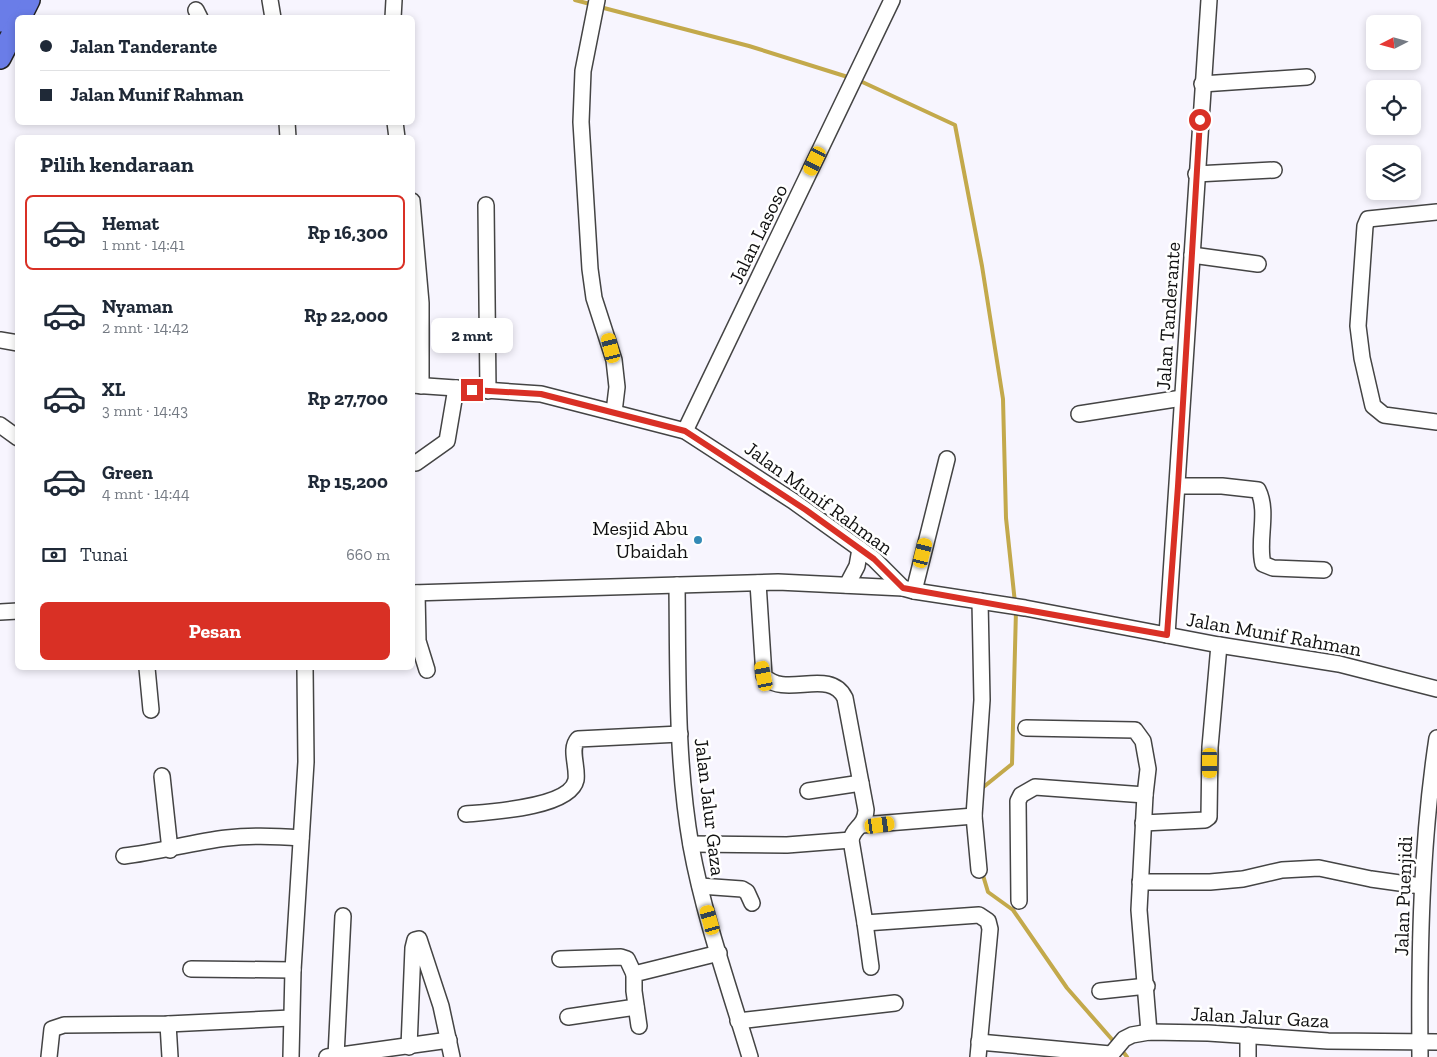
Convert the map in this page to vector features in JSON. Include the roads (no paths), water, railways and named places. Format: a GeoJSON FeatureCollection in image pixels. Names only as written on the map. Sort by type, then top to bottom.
{"type":"FeatureCollection","features":[{"type":"Feature","properties":{"kind":"highway"},"geometry":{"type":"LineString","coordinates":[[0,21],[10,0]]}},
{"type":"Feature","properties":{"kind":"highway"},"geometry":{"type":"LineString","coordinates":[[22,15],[29,0]]}},
{"type":"Feature","properties":{"kind":"highway"},"geometry":{"type":"LineString","coordinates":[[0,58],[15,29]]}},
{"type":"Feature","properties":{"kind":"street"},"geometry":{"type":"LineString","coordinates":[[270,0],[272,15]]}},
{"type":"Feature","properties":{"kind":"street"},"geometry":{"type":"LineString","coordinates":[[393,15],[394,0]]}},
{"type":"Feature","properties":{"kind":"street","name":"Jalan Lasoso"},"geometry":{"type":"LineString","coordinates":[[685,431],[892,0]]}},
{"type":"Feature","properties":{"kind":"street","name":"Jalan Tanderante"},"geometry":{"type":"LineString","coordinates":[[1167,635],[1208,0]]}},
{"type":"Feature","properties":{"kind":"street"},"geometry":{"type":"LineString","coordinates":[[597,1],[583,71],[581,130],[590,270],[594,298],[614,360],[617,387],[614,412]]}},
{"type":"Feature","properties":{"kind":"street"},"geometry":{"type":"LineString","coordinates":[[1202,84],[1306,77]]}},
{"type":"Feature","properties":{"kind":"street"},"geometry":{"type":"LineString","coordinates":[[1196,174],[1274,170]]}},
{"type":"Feature","properties":{"kind":"street"},"geometry":{"type":"LineString","coordinates":[[486,205],[488,391]]}},
{"type":"Feature","properties":{"kind":"street"},"geometry":{"type":"LineString","coordinates":[[1437,212],[1368,219],[1365,226],[1358,326],[1362,358],[1374,406],[1378,411],[1384,415],[1437,422]]}},
{"type":"Feature","properties":{"kind":"street"},"geometry":{"type":"LineString","coordinates":[[415,235],[421,303],[417,385]]}},
{"type":"Feature","properties":{"kind":"street"},"geometry":{"type":"LineString","coordinates":[[1192,255],[1258,264]]}},
{"type":"Feature","properties":{"kind":"street"},"geometry":{"type":"LineString","coordinates":[[0,340],[15,343]]}},
{"type":"Feature","properties":{"kind":"street","name":"Jalan Munif Rahman"},"geometry":{"type":"LineString","coordinates":[[417,385],[541,394],[685,431],[793,501],[860,549],[908,589],[1025,608],[1219,645],[1339,664],[1437,689]]}},
{"type":"Feature","properties":{"kind":"street"},"geometry":{"type":"LineString","coordinates":[[416,463],[448,441],[456,388]]}},
{"type":"Feature","properties":{"kind":"street"},"geometry":{"type":"LineString","coordinates":[[1079,414],[1182,398]]}},
{"type":"Feature","properties":{"kind":"street"},"geometry":{"type":"LineString","coordinates":[[0,425],[15,436]]}},
{"type":"Feature","properties":{"kind":"street"},"geometry":{"type":"LineString","coordinates":[[427,670],[419,649],[415,593],[758,582],[811,582],[908,589],[947,459]]}},
{"type":"Feature","properties":{"kind":"street"},"geometry":{"type":"LineString","coordinates":[[1178,486],[1222,486],[1258,490],[1262,512],[1260,554],[1263,564],[1273,568],[1324,570]]}},
{"type":"Feature","properties":{"kind":"street"},"geometry":{"type":"LineString","coordinates":[[847,585],[857,566],[860,549]]}},
{"type":"Feature","properties":{"kind":"street"},"geometry":{"type":"LineString","coordinates":[[758,582],[764,676],[774,684],[832,684],[842,692],[866,810],[862,826]]}},
{"type":"Feature","properties":{"kind":"street","name":"Jalan Jalur Gaza"},"geometry":{"type":"LineString","coordinates":[[677,585],[680,734],[691,844],[700,886],[750,1057]]}},
{"type":"Feature","properties":{"kind":"street"},"geometry":{"type":"LineString","coordinates":[[979,870],[974,816],[982,700],[980,601]]}},
{"type":"Feature","properties":{"kind":"street"},"geometry":{"type":"LineString","coordinates":[[0,612],[15,611]]}},
{"type":"Feature","properties":{"kind":"street"},"geometry":{"type":"LineString","coordinates":[[1143,823],[1205,820],[1209,817],[1210,747],[1219,645]]}},
{"type":"Feature","properties":{"kind":"street"},"geometry":{"type":"LineString","coordinates":[[147,670],[150,710]]}},
{"type":"Feature","properties":{"kind":"street"},"geometry":{"type":"LineString","coordinates":[[291,1057],[292,970],[306,762],[305,670]]}},
{"type":"Feature","properties":{"kind":"street"},"geometry":{"type":"LineString","coordinates":[[1026,728],[1135,730],[1143,741],[1148,769],[1143,823],[1139,910],[1147,986],[1148,1032]]}},
{"type":"Feature","properties":{"kind":"street"},"geometry":{"type":"LineString","coordinates":[[466,814],[537,806],[570,788],[576,778],[573,745],[578,739],[680,734]]}},
{"type":"Feature","properties":{"kind":"street","name":"Jalan Puenjidi"},"geometry":{"type":"LineString","coordinates":[[1420,1050],[1421,886],[1434,785],[1437,738]]}},
{"type":"Feature","properties":{"kind":"street"},"geometry":{"type":"LineString","coordinates":[[162,776],[170,850]]}},
{"type":"Feature","properties":{"kind":"street"},"geometry":{"type":"LineString","coordinates":[[808,791],[861,783]]}},
{"type":"Feature","properties":{"kind":"street"},"geometry":{"type":"LineString","coordinates":[[1019,901],[1018,801],[1022,795],[1034,787],[1145,795]]}},
{"type":"Feature","properties":{"kind":"street"},"geometry":{"type":"LineString","coordinates":[[871,967],[851,840],[853,832],[862,826],[974,816]]}},
{"type":"Feature","properties":{"kind":"street"},"geometry":{"type":"LineString","coordinates":[[124,856],[170,850],[228,838],[256,836],[301,838]]}},
{"type":"Feature","properties":{"kind":"street"},"geometry":{"type":"LineString","coordinates":[[691,844],[787,845],[851,840]]}},
{"type":"Feature","properties":{"kind":"street"},"geometry":{"type":"LineString","coordinates":[[1140,882],[1218,881],[1243,879],[1282,870],[1320,868],[1371,880],[1421,886]]}},
{"type":"Feature","properties":{"kind":"street"},"geometry":{"type":"LineString","coordinates":[[700,886],[742,889],[747,892],[752,903]]}},
{"type":"Feature","properties":{"kind":"street"},"geometry":{"type":"LineString","coordinates":[[865,923],[979,915],[984,917],[990,928],[978,1050]]}},
{"type":"Feature","properties":{"kind":"street"},"geometry":{"type":"LineString","coordinates":[[343,916],[332,1057],[449,1040]]}},
{"type":"Feature","properties":{"kind":"street"},"geometry":{"type":"LineString","coordinates":[[408,1046],[413,948],[417,939],[421,942],[432,974],[452,1057]]}},
{"type":"Feature","properties":{"kind":"street"},"geometry":{"type":"LineString","coordinates":[[634,974],[719,953]]}},
{"type":"Feature","properties":{"kind":"street"},"geometry":{"type":"LineString","coordinates":[[560,959],[621,957],[627,959],[634,974],[639,1026]]}},
{"type":"Feature","properties":{"kind":"street"},"geometry":{"type":"LineString","coordinates":[[191,969],[292,970]]}},
{"type":"Feature","properties":{"kind":"street"},"geometry":{"type":"LineString","coordinates":[[1100,990],[1147,986]]}},
{"type":"Feature","properties":{"kind":"street"},"geometry":{"type":"LineString","coordinates":[[738,1021],[895,1003]]}},
{"type":"Feature","properties":{"kind":"street"},"geometry":{"type":"LineString","coordinates":[[568,1017],[636,1007]]}},
{"type":"Feature","properties":{"kind":"street"},"geometry":{"type":"LineString","coordinates":[[49,1057],[50,1036],[56,1026],[168,1024],[292,1018]]}},
{"type":"Feature","properties":{"kind":"street"},"geometry":{"type":"LineString","coordinates":[[168,1024],[170,1057]]}},
{"type":"Feature","properties":{"kind":"street","name":"Jalan Jalur Gaza"},"geometry":{"type":"LineString","coordinates":[[978,1050],[1115,1049],[1132,1035],[1148,1032],[1248,1035],[1420,1050],[1437,1042]]}},
{"type":"Feature","properties":{"kind":"street"},"geometry":{"type":"LineString","coordinates":[[1248,1035],[1248,1057]]}},
{"type":"Feature","properties":{"kind":"waterway"},"geometry":{"type":"LineString","coordinates":[[575,0],[594,5]]}},
{"type":"Feature","properties":{"kind":"waterway"},"geometry":{"type":"LineString","coordinates":[[600,7],[749,46],[851,78]]}},
{"type":"Feature","properties":{"kind":"waterway"},"geometry":{"type":"LineString","coordinates":[[858,80],[955,125],[982,266],[1003,399],[1006,518],[1015,603]]}},
{"type":"Feature","properties":{"kind":"waterway"},"geometry":{"type":"LineString","coordinates":[[981,789],[1012,764],[1016,610]]}},
{"type":"Feature","properties":{"kind":"waterway"},"geometry":{"type":"LineString","coordinates":[[982,872],[988,892],[1013,910],[1067,988],[1116,1044]]}},
{"type":"Feature","properties":{"kind":"waterway"},"geometry":{"type":"LineString","coordinates":[[1121,1049],[1127,1057]]}},
{"type":"Feature","properties":{"kind":"place","name":"Mesjid Abu Ubaidah"},"geometry":{"type":"Point","coordinates":[698,540]}}]}
